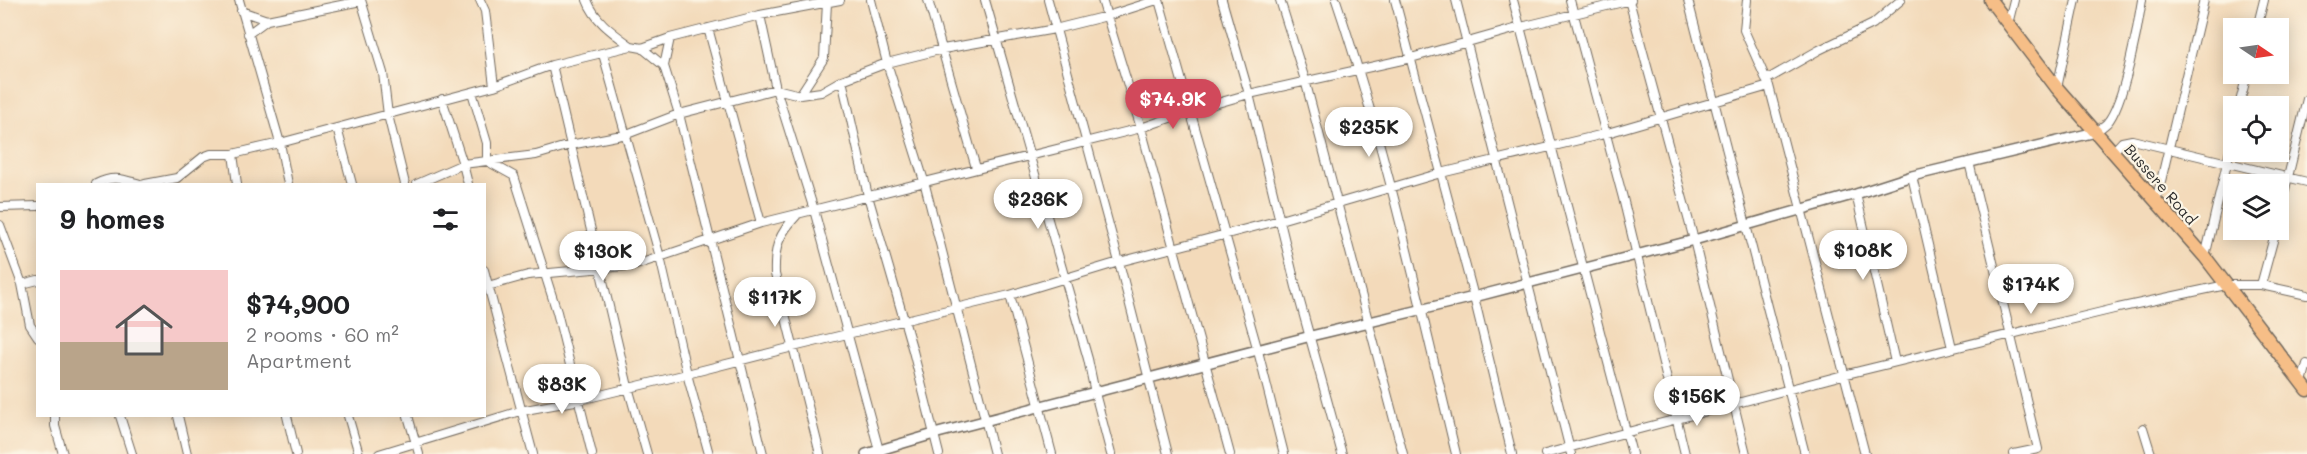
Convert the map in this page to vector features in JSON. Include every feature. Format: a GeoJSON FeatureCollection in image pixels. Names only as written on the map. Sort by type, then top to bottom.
{"type":"FeatureCollection","features":[{"type":"Feature","properties":{"kind":"main road","name":"Bussere Road"},"geometry":{"type":"LineString","coordinates":[[1990,0],[2057,88],[2205,257],[2305,386]]}},
{"type":"Feature","properties":{"kind":"street"},"geometry":{"type":"LineString","coordinates":[[239,0],[280,143],[288,183]]}},
{"type":"Feature","properties":{"kind":"street"},"geometry":{"type":"LineString","coordinates":[[480,0],[485,11],[494,86]]}},
{"type":"Feature","properties":{"kind":"street"},"geometry":{"type":"LineString","coordinates":[[587,0],[592,12],[607,29],[631,46],[642,48],[664,66]]}},
{"type":"Feature","properties":{"kind":"street"},"geometry":{"type":"LineString","coordinates":[[642,48],[670,38],[760,15],[840,0]]}},
{"type":"Feature","properties":{"kind":"street"},"geometry":{"type":"LineString","coordinates":[[871,0],[887,63],[924,181],[994,454]]}},
{"type":"Feature","properties":{"kind":"street"},"geometry":{"type":"LineString","coordinates":[[928,0],[976,168]]}},
{"type":"Feature","properties":{"kind":"street"},"geometry":{"type":"LineString","coordinates":[[985,0],[1088,359],[1111,454]]}},
{"type":"Feature","properties":{"kind":"street"},"geometry":{"type":"LineString","coordinates":[[1048,0],[1168,454]]}},
{"type":"Feature","properties":{"kind":"street"},"geometry":{"type":"LineString","coordinates":[[1102,0],[1141,128],[1230,454]]}},
{"type":"Feature","properties":{"kind":"street"},"geometry":{"type":"LineString","coordinates":[[419,183],[463,164],[536,155],[570,145],[627,134],[679,114],[776,88],[800,95],[821,92],[842,80],[887,63],[943,49],[1055,29],[1158,0],[1226,234],[1284,454]]}},
{"type":"Feature","properties":{"kind":"street"},"geometry":{"type":"LineString","coordinates":[[1222,0],[1250,94],[1296,287],[1342,454]]}},
{"type":"Feature","properties":{"kind":"street"},"geometry":{"type":"LineString","coordinates":[[1280,0],[1305,80],[1403,454]]}},
{"type":"Feature","properties":{"kind":"street"},"geometry":{"type":"LineString","coordinates":[[1336,0],[1359,70],[1456,454]]}},
{"type":"Feature","properties":{"kind":"street"},"geometry":{"type":"LineString","coordinates":[[1395,0],[1474,297],[1512,454]]}},
{"type":"Feature","properties":{"kind":"street"},"geometry":{"type":"LineString","coordinates":[[1456,0],[1570,451]]}},
{"type":"Feature","properties":{"kind":"street"},"geometry":{"type":"LineString","coordinates":[[1513,0],[1585,267],[1632,454]]}},
{"type":"Feature","properties":{"kind":"street"},"geometry":{"type":"LineString","coordinates":[[1570,0],[1685,454]]}},
{"type":"Feature","properties":{"kind":"street"},"geometry":{"type":"LineString","coordinates":[[532,454],[486,286],[528,275],[636,265],[709,239],[798,213],[1141,128],[1250,94],[1468,44],[1521,27],[1629,0],[1694,240],[1746,454]]}},
{"type":"Feature","properties":{"kind":"street"},"geometry":{"type":"LineString","coordinates":[[1688,0],[1805,454]]}},
{"type":"Feature","properties":{"kind":"street"},"geometry":{"type":"LineString","coordinates":[[1747,0],[1744,30],[1768,83],[1865,454]]}},
{"type":"Feature","properties":{"kind":"street"},"geometry":{"type":"LineString","coordinates":[[380,454],[520,411],[580,400],[687,375],[1010,295],[1119,262],[1280,220],[1441,173],[1604,134],[1714,102],[1768,83],[1819,50],[1873,24],[1901,0]]}},
{"type":"Feature","properties":{"kind":"street"},"geometry":{"type":"LineString","coordinates":[[2008,24],[2014,0]]}},
{"type":"Feature","properties":{"kind":"street"},"geometry":{"type":"LineString","coordinates":[[2057,88],[2076,0]]}},
{"type":"Feature","properties":{"kind":"street"},"geometry":{"type":"LineString","coordinates":[[866,454],[880,452],[934,434],[1311,336],[1474,297],[1694,240],[1856,195],[1911,176],[2096,132],[2107,123],[2115,107],[2130,62],[2142,0]]}},
{"type":"Feature","properties":{"kind":"street"},"geometry":{"type":"LineString","coordinates":[[2156,202],[2204,0]]}},
{"type":"Feature","properties":{"kind":"street"},"geometry":{"type":"LineString","coordinates":[[2260,18],[2264,0]]}},
{"type":"Feature","properties":{"kind":"street"},"geometry":{"type":"LineString","coordinates":[[248,34],[267,20],[361,1],[383,73],[388,115],[405,183]]}},
{"type":"Feature","properties":{"kind":"street"},"geometry":{"type":"LineString","coordinates":[[800,95],[824,58],[827,3]]}},
{"type":"Feature","properties":{"kind":"street"},"geometry":{"type":"LineString","coordinates":[[241,11],[267,20]]}},
{"type":"Feature","properties":{"kind":"street"},"geometry":{"type":"LineString","coordinates":[[760,15],[776,88],[814,210],[880,452]]}},
{"type":"Feature","properties":{"kind":"street"},"geometry":{"type":"LineString","coordinates":[[708,28],[730,102],[761,223]]}},
{"type":"Feature","properties":{"kind":"street"},"geometry":{"type":"LineString","coordinates":[[670,38],[664,66],[679,114],[763,454]]}},
{"type":"Feature","properties":{"kind":"street"},"geometry":{"type":"LineString","coordinates":[[156,183],[178,181],[203,157],[211,154],[233,153],[280,143],[494,86],[552,65],[631,46]]}},
{"type":"Feature","properties":{"kind":"street"},"geometry":{"type":"LineString","coordinates":[[603,54],[660,257],[687,375],[709,454]]}},
{"type":"Feature","properties":{"kind":"street"},"geometry":{"type":"LineString","coordinates":[[552,65],[628,387],[647,454]]}},
{"type":"Feature","properties":{"kind":"street"},"geometry":{"type":"LineString","coordinates":[[842,80],[868,196],[939,454]]}},
{"type":"Feature","properties":{"kind":"street"},"geometry":{"type":"LineString","coordinates":[[472,92],[488,143],[487,162]]}},
{"type":"Feature","properties":{"kind":"street"},"geometry":{"type":"LineString","coordinates":[[442,99],[468,183]]}},
{"type":"Feature","properties":{"kind":"street"},"geometry":{"type":"LineString","coordinates":[[2307,99],[2289,178],[2307,182]]}},
{"type":"Feature","properties":{"kind":"street"},"geometry":{"type":"LineString","coordinates":[[337,128],[352,183]]}},
{"type":"Feature","properties":{"kind":"street"},"geometry":{"type":"LineString","coordinates":[[2114,152],[2126,140],[2271,174]]}},
{"type":"Feature","properties":{"kind":"street"},"geometry":{"type":"LineString","coordinates":[[233,153],[237,183]]}},
{"type":"Feature","properties":{"kind":"street"},"geometry":{"type":"LineString","coordinates":[[487,162],[514,176],[546,273],[592,454]]}},
{"type":"Feature","properties":{"kind":"street"},"geometry":{"type":"LineString","coordinates":[[1969,162],[2012,333],[2038,449],[2014,454]]}},
{"type":"Feature","properties":{"kind":"street"},"geometry":{"type":"LineString","coordinates":[[2205,257],[2226,164]]}},
{"type":"Feature","properties":{"kind":"street"},"geometry":{"type":"LineString","coordinates":[[1911,176],[1952,348]]}},
{"type":"Feature","properties":{"kind":"street"},"geometry":{"type":"LineString","coordinates":[[99,183],[113,178],[136,183]]}},
{"type":"Feature","properties":{"kind":"street"},"geometry":{"type":"LineString","coordinates":[[1856,195],[1895,362]]}},
{"type":"Feature","properties":{"kind":"street"},"geometry":{"type":"LineString","coordinates":[[0,207],[36,207]]}},
{"type":"Feature","properties":{"kind":"street"},"geometry":{"type":"LineString","coordinates":[[798,213],[778,239],[774,258],[775,274],[820,454]]}},
{"type":"Feature","properties":{"kind":"street"},"geometry":{"type":"LineString","coordinates":[[0,225],[22,284],[30,325],[36,334]]}},
{"type":"Feature","properties":{"kind":"street"},"geometry":{"type":"LineString","coordinates":[[2261,285],[2273,240]]}},
{"type":"Feature","properties":{"kind":"street"},"geometry":{"type":"LineString","coordinates":[[22,284],[36,280]]}},
{"type":"Feature","properties":{"kind":"street"},"geometry":{"type":"LineString","coordinates":[[1545,454],[1570,451],[1676,419],[1895,362],[2226,285],[2261,285],[2307,295]]}},
{"type":"Feature","properties":{"kind":"street"},"geometry":{"type":"LineString","coordinates":[[1010,295],[1052,454]]}},
{"type":"Feature","properties":{"kind":"street"},"geometry":{"type":"LineString","coordinates":[[2305,386],[2307,364]]}},
{"type":"Feature","properties":{"kind":"street"},"geometry":{"type":"LineString","coordinates":[[55,417],[55,426],[63,454]]}},
{"type":"Feature","properties":{"kind":"street"},"geometry":{"type":"LineString","coordinates":[[120,417],[132,454]]}},
{"type":"Feature","properties":{"kind":"street"},"geometry":{"type":"LineString","coordinates":[[178,417],[187,454]]}},
{"type":"Feature","properties":{"kind":"street"},"geometry":{"type":"LineString","coordinates":[[287,417],[296,454]]}},
{"type":"Feature","properties":{"kind":"street"},"geometry":{"type":"LineString","coordinates":[[348,417],[359,454]]}},
{"type":"Feature","properties":{"kind":"street"},"geometry":{"type":"LineString","coordinates":[[408,417],[419,454]]}},
{"type":"Feature","properties":{"kind":"street"},"geometry":{"type":"LineString","coordinates":[[466,417],[469,425]]}},
{"type":"Feature","properties":{"kind":"street"},"geometry":{"type":"LineString","coordinates":[[2143,428],[2151,454]]}}]}
